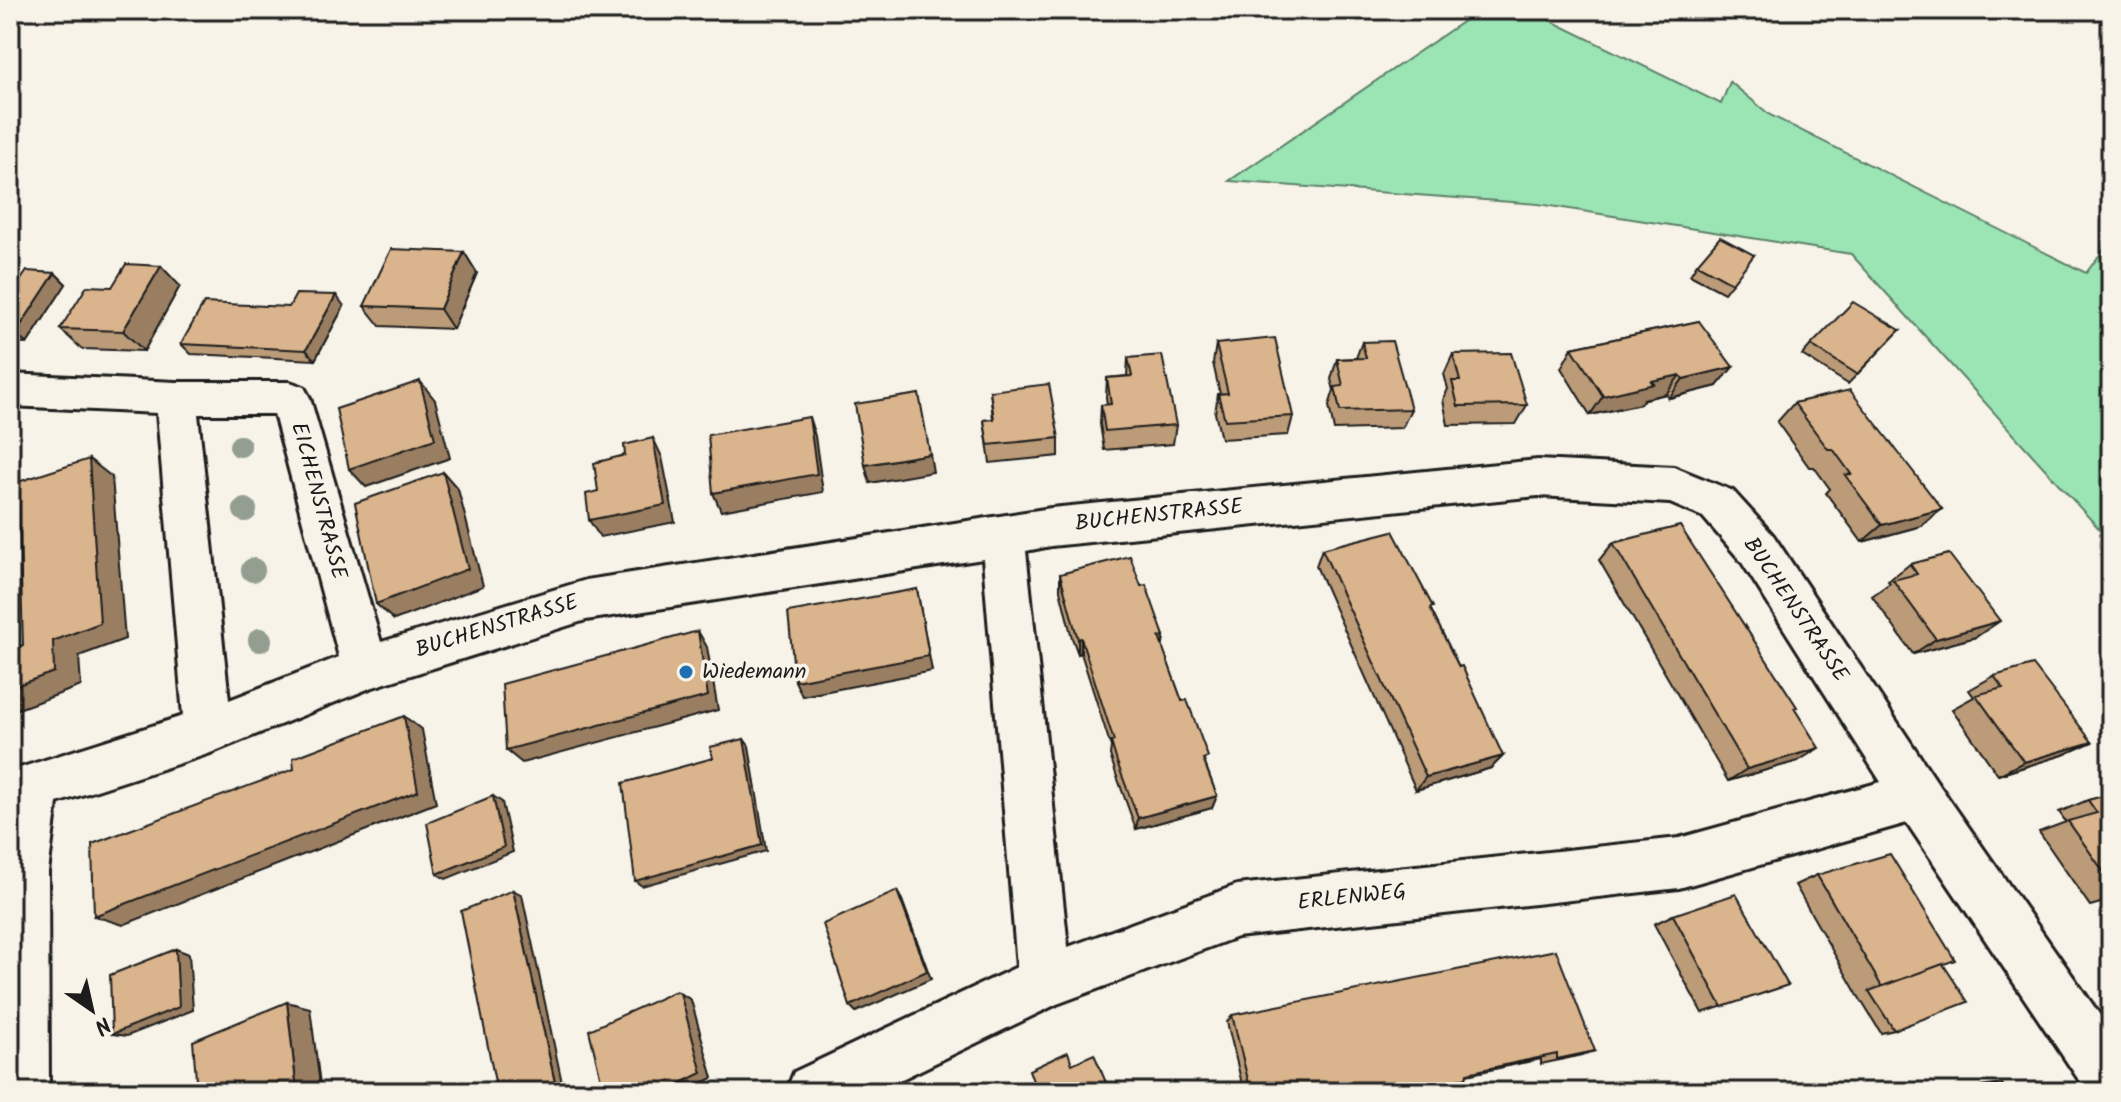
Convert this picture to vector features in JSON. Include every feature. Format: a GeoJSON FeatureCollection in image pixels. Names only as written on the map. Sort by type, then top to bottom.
{"type":"FeatureCollection","features":[{"type":"Feature","properties":{"kind":"street","name":"EICHENSTRASSE"},"geometry":{"type":"LineString","coordinates":[[10,390],[176,398],[290,398],[365,668]]}},
{"type":"Feature","properties":{"kind":"street"},"geometry":{"type":"LineString","coordinates":[[176,398],[208,731]]}},
{"type":"Feature","properties":{"kind":"street","name":"BUCHENSTRASSE"},"geometry":{"type":"LineString","coordinates":[[22,790],[208,731],[365,668],[586,600],[1003,537],[1051,527],[1538,478],[1674,485],[1718,504],[1757,548],[1918,796],[2111,1079]]}},
{"type":"Feature","properties":{"kind":"street"},"geometry":{"type":"LineString","coordinates":[[1003,537],[1045,982]]}},
{"type":"Feature","properties":{"kind":"street"},"geometry":{"type":"LineString","coordinates":[[21,1092],[22,790]]}},
{"type":"Feature","properties":{"kind":"street","name":"ERLENWEG"},"geometry":{"type":"LineString","coordinates":[[814,1092],[1045,982],[1237,911],[1679,863],[1918,796]]}},
{"type":"Feature","properties":{"kind":"green space"},"geometry":{"type":"Polygon","coordinates":[[[1480,10],[1529,10],[1721,104],[1730,82],[1770,115],[2086,273],[2111,240],[2111,542],[1851,254],[1538,204],[1229,181],[1480,10]]]}},
{"type":"Feature","properties":{"kind":"building"},"geometry":{"type":"Polygon","coordinates":[[[1720,237],[1754,255],[1732,283],[1697,264],[1720,237]]]}},
{"type":"Feature","properties":{"kind":"building"},"geometry":{"type":"Polygon","coordinates":[[[391,249],[464,252],[440,309],[364,306],[391,249]]]}},
{"type":"Feature","properties":{"kind":"building"},"geometry":{"type":"Polygon","coordinates":[[[126,264],[161,266],[123,331],[60,329],[87,286],[112,287],[126,264]]]}},
{"type":"Feature","properties":{"kind":"building"},"geometry":{"type":"Polygon","coordinates":[[[27,271],[55,273],[15,334],[10,334],[10,295],[27,271]]]}},
{"type":"Feature","properties":{"kind":"building"},"geometry":{"type":"Polygon","coordinates":[[[296,294],[336,295],[306,350],[181,344],[204,303],[289,307],[296,294]]]}},
{"type":"Feature","properties":{"kind":"building"},"geometry":{"type":"Polygon","coordinates":[[[1853,302],[1900,330],[1857,374],[1811,345],[1853,302]]]}},
{"type":"Feature","properties":{"kind":"building"},"geometry":{"type":"Polygon","coordinates":[[[1699,321],[1733,367],[1683,379],[1680,375],[1651,381],[1654,384],[1603,396],[1572,348],[1699,321]]]}},
{"type":"Feature","properties":{"kind":"building"},"geometry":{"type":"Polygon","coordinates":[[[1275,338],[1293,416],[1225,420],[1218,394],[1228,393],[1216,344],[1275,338]]]}},
{"type":"Feature","properties":{"kind":"building"},"geometry":{"type":"Polygon","coordinates":[[[1392,341],[1411,409],[1340,411],[1335,387],[1343,386],[1337,359],[1366,358],[1362,342],[1392,341]]]}},
{"type":"Feature","properties":{"kind":"building"},"geometry":{"type":"Polygon","coordinates":[[[1511,353],[1527,405],[1458,406],[1452,381],[1460,381],[1453,354],[1511,353]]]}},
{"type":"Feature","properties":{"kind":"building"},"geometry":{"type":"Polygon","coordinates":[[[1162,355],[1176,425],[1105,431],[1101,405],[1111,404],[1107,378],[1132,376],[1128,358],[1162,355]]]}},
{"type":"Feature","properties":{"kind":"building"},"geometry":{"type":"Polygon","coordinates":[[[420,381],[435,439],[349,469],[336,409],[420,381]]]}},
{"type":"Feature","properties":{"kind":"building"},"geometry":{"type":"Polygon","coordinates":[[[1049,384],[1059,438],[988,445],[984,420],[994,419],[990,391],[1049,384]]]}},
{"type":"Feature","properties":{"kind":"building"},"geometry":{"type":"Polygon","coordinates":[[[1850,390],[1942,509],[1882,525],[1845,475],[1851,474],[1833,449],[1828,449],[1794,403],[1850,390]]]}},
{"type":"Feature","properties":{"kind":"building"},"geometry":{"type":"Polygon","coordinates":[[[919,394],[930,454],[865,465],[855,404],[919,394]]]}},
{"type":"Feature","properties":{"kind":"building"},"geometry":{"type":"Polygon","coordinates":[[[809,417],[817,474],[713,493],[708,435],[809,417]]]}},
{"type":"Feature","properties":{"kind":"building"},"geometry":{"type":"Polygon","coordinates":[[[653,438],[665,505],[589,520],[586,494],[598,491],[594,463],[625,455],[624,445],[653,438]]]}},
{"type":"Feature","properties":{"kind":"building"},"geometry":{"type":"Polygon","coordinates":[[[89,459],[100,623],[53,641],[54,672],[10,688],[10,649],[23,645],[18,482],[89,459]]]}},
{"type":"Feature","properties":{"kind":"building"},"geometry":{"type":"Polygon","coordinates":[[[443,472],[468,569],[376,604],[355,503],[443,472]]]}},
{"type":"Feature","properties":{"kind":"building"},"geometry":{"type":"Polygon","coordinates":[[[1680,526],[1797,707],[1794,708],[1819,748],[1747,769],[1613,543],[1680,526]]]}},
{"type":"Feature","properties":{"kind":"building"},"geometry":{"type":"Polygon","coordinates":[[[1393,531],[1433,607],[1430,608],[1459,667],[1462,666],[1503,756],[1426,777],[1322,549],[1393,531]]]}},
{"type":"Feature","properties":{"kind":"building"},"geometry":{"type":"Polygon","coordinates":[[[1949,554],[2000,621],[1936,639],[1893,580],[1917,574],[1910,564],[1949,554]]]}},
{"type":"Feature","properties":{"kind":"building"},"geometry":{"type":"Polygon","coordinates":[[[1130,556],[1141,586],[1146,585],[1164,636],[1159,637],[1182,701],[1187,700],[1208,757],[1203,759],[1217,796],[1138,818],[1117,762],[1111,742],[1114,741],[1081,638],[1078,639],[1060,574],[1130,556]]]}},
{"type":"Feature","properties":{"kind":"building"},"geometry":{"type":"Polygon","coordinates":[[[917,589],[929,656],[795,681],[788,612],[917,589]]]}},
{"type":"Feature","properties":{"kind":"building"},"geometry":{"type":"Polygon","coordinates":[[[698,631],[708,696],[506,750],[502,684],[698,631]]]}},
{"type":"Feature","properties":{"kind":"building"},"geometry":{"type":"Polygon","coordinates":[[[2033,665],[2092,742],[2024,762],[1976,695],[2003,688],[1994,676],[2033,665]]]}},
{"type":"Feature","properties":{"kind":"building"},"geometry":{"type":"Polygon","coordinates":[[[404,716],[418,791],[94,916],[92,844],[294,769],[293,758],[404,716]]]}},
{"type":"Feature","properties":{"kind":"building"},"geometry":{"type":"Polygon","coordinates":[[[744,739],[762,845],[635,881],[623,783],[713,758],[710,747],[744,739]]]}},
{"type":"Feature","properties":{"kind":"building"},"geometry":{"type":"Polygon","coordinates":[[[2111,794],[2111,882],[2068,821],[2097,813],[2088,800],[2111,794]]]}},
{"type":"Feature","properties":{"kind":"building"},"geometry":{"type":"Polygon","coordinates":[[[493,796],[504,847],[437,874],[427,823],[493,796]]]}},
{"type":"Feature","properties":{"kind":"building"},"geometry":{"type":"Polygon","coordinates":[[[1890,854],[1955,960],[1882,987],[1817,875],[1890,854]]]}},
{"type":"Feature","properties":{"kind":"building"},"geometry":{"type":"Polygon","coordinates":[[[513,890],[557,1092],[497,1092],[461,911],[513,890]]]}},
{"type":"Feature","properties":{"kind":"building"},"geometry":{"type":"Polygon","coordinates":[[[897,891],[927,971],[850,1006],[823,924],[897,891]]]}},
{"type":"Feature","properties":{"kind":"building"},"geometry":{"type":"Polygon","coordinates":[[[1736,894],[1788,985],[1722,1007],[1673,915],[1736,894]]]}},
{"type":"Feature","properties":{"kind":"building"},"geometry":{"type":"Polygon","coordinates":[[[176,949],[179,1007],[112,1034],[110,975],[176,949]]]}},
{"type":"Feature","properties":{"kind":"building"},"geometry":{"type":"Polygon","coordinates":[[[1556,950],[1595,1051],[1557,1059],[1557,1054],[1467,1073],[1466,1078],[1394,1092],[1251,1092],[1232,1015],[1556,950]]]}},
{"type":"Feature","properties":{"kind":"building"},"geometry":{"type":"Polygon","coordinates":[[[1943,964],[1968,1002],[1894,1030],[1869,991],[1943,964]]]}},
{"type":"Feature","properties":{"kind":"building"},"geometry":{"type":"Polygon","coordinates":[[[676,991],[680,993],[702,1073],[663,1092],[604,1092],[589,1030],[676,991]]]}},
{"type":"Feature","properties":{"kind":"building"},"geometry":{"type":"Polygon","coordinates":[[[287,1002],[297,1092],[197,1092],[193,1041],[287,1002]]]}},
{"type":"Feature","properties":{"kind":"building"},"geometry":{"type":"Polygon","coordinates":[[[1068,1052],[1072,1064],[1094,1054],[1110,1092],[1017,1092],[1034,1084],[1029,1070],[1068,1052]]]}},
{"type":"Feature","properties":{"kind":"building"},"geometry":{"type":"Polygon","coordinates":[[[2002,1084],[2007,1092],[1980,1092],[2002,1084]]]}},
{"type":"Feature","properties":{"kind":"place","name":"Wiedemann"},"geometry":{"type":"Point","coordinates":[686,672]}}]}
